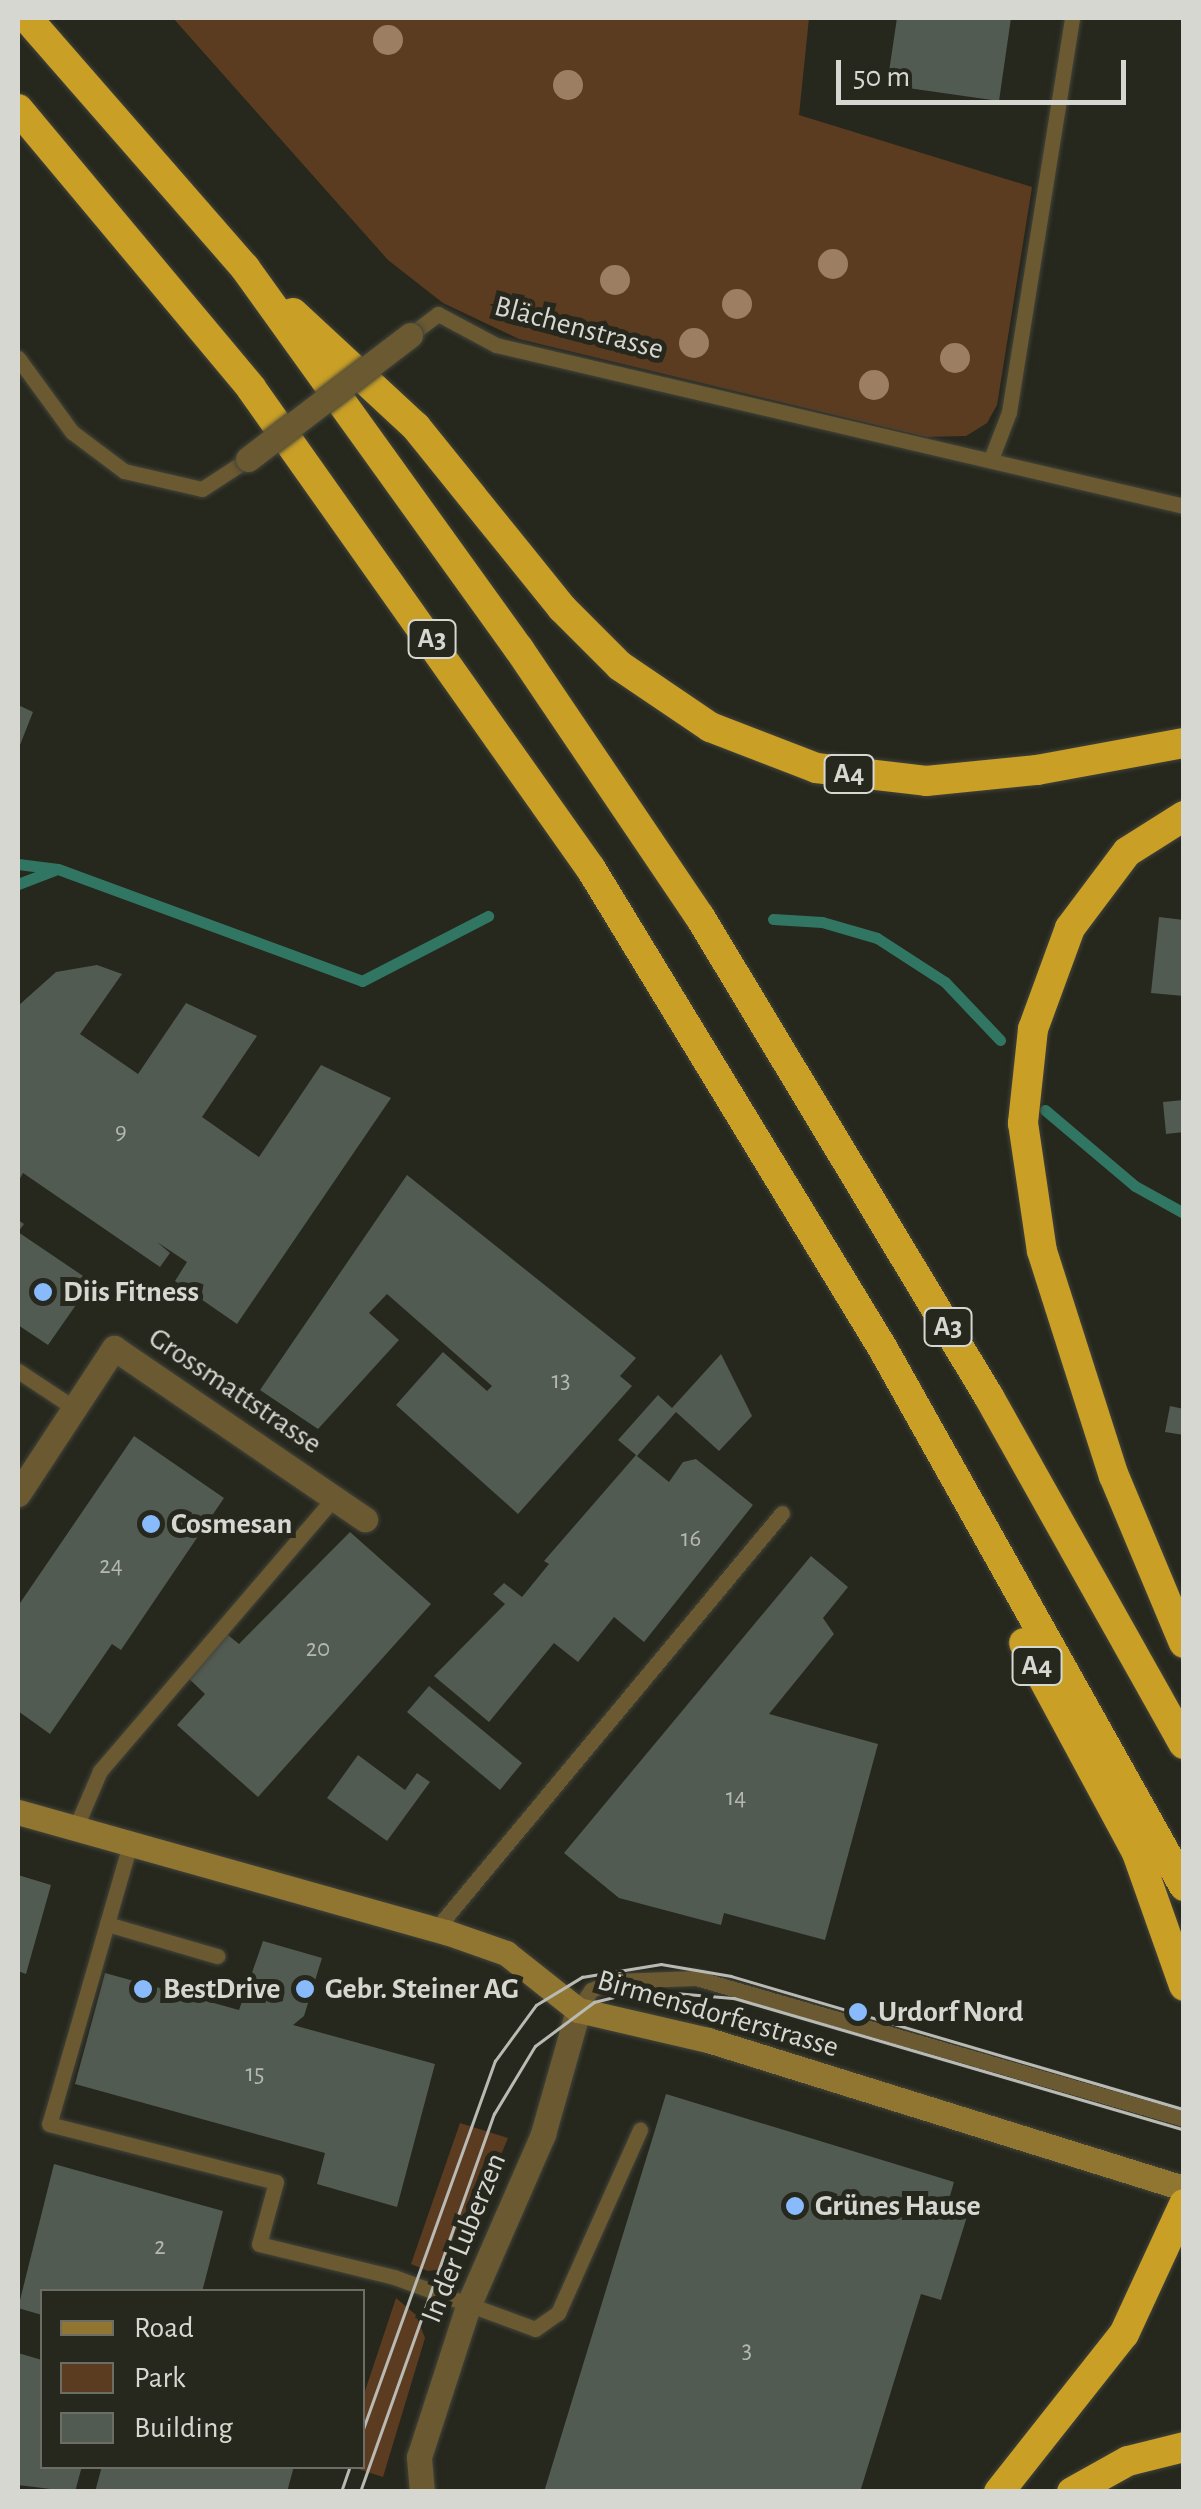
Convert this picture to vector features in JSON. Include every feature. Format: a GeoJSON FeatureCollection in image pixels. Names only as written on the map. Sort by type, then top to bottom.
{"type":"FeatureCollection","features":[{"type":"Feature","properties":{"kind":"highway","name":"A3"},"geometry":{"type":"LineString","coordinates":[[27,18],[244,268],[519,650],[700,917],[989,1397],[1184,1744]]}},
{"type":"Feature","properties":{"kind":"highway","name":"A3"},"geometry":{"type":"LineString","coordinates":[[18,109],[251,388],[417,617],[591,869],[882,1347],[1184,1886]]}},
{"type":"Feature","properties":{"kind":"highway","name":"A4"},"geometry":{"type":"LineString","coordinates":[[244,268],[416,428],[562,608],[620,666],[710,728],[816,768],[926,781],[1037,770],[1184,743]]}},
{"type":"Feature","properties":{"kind":"highway"},"geometry":{"type":"LineString","coordinates":[[1184,816],[1128,852],[1070,928],[1047,975],[1033,1029],[1023,1123],[1042,1251],[1114,1476],[1184,1643]]}},
{"type":"Feature","properties":{"kind":"highway","name":"A4"},"geometry":{"type":"LineString","coordinates":[[882,1347],[1004,1605],[1137,1853],[1184,1986]]}},
{"type":"Feature","properties":{"kind":"highway"},"geometry":{"type":"LineString","coordinates":[[1000,2492],[1124,2334],[1184,2204]]}},
{"type":"Feature","properties":{"kind":"highway"},"geometry":{"type":"LineString","coordinates":[[1072,2492],[1128,2461],[1184,2447]]}},
{"type":"Feature","properties":{"kind":"main road","name":"Birmensdorferstrasse"},"geometry":{"type":"LineString","coordinates":[[18,1812],[506,1953],[578,2010],[720,2044],[1184,2188]]}},
{"type":"Feature","properties":{"kind":"street","name":"Blächenstrasse"},"geometry":{"type":"LineString","coordinates":[[248,459],[410,335]]}},
{"type":"Feature","properties":{"kind":"street","name":"Grossmattstrasse"},"geometry":{"type":"LineString","coordinates":[[18,1494],[114,1348],[365,1519]]}},
{"type":"Feature","properties":{"kind":"street","name":"In der Luberzen"},"geometry":{"type":"LineString","coordinates":[[422,2492],[419,2457],[468,2306],[542,2134],[578,2010]]}},
{"type":"Feature","properties":{"kind":"lane"},"geometry":{"type":"LineString","coordinates":[[990,459],[1009,412],[1072,18]]}},
{"type":"Feature","properties":{"kind":"lane","name":"Blächenstrasse"},"geometry":{"type":"LineString","coordinates":[[410,335],[438,314],[496,345],[1184,506]]}},
{"type":"Feature","properties":{"kind":"lane","name":"Blächenstrasse"},"geometry":{"type":"LineString","coordinates":[[18,358],[72,432],[124,471],[202,489],[248,459]]}},
{"type":"Feature","properties":{"kind":"lane"},"geometry":{"type":"LineString","coordinates":[[18,1372],[74,1408]]}},
{"type":"Feature","properties":{"kind":"lane"},"geometry":{"type":"LineString","coordinates":[[75,1828],[100,1770],[334,1498]]}},
{"type":"Feature","properties":{"kind":"lane"},"geometry":{"type":"LineString","coordinates":[[436,1930],[782,1513]]}},
{"type":"Feature","properties":{"kind":"lane"},"geometry":{"type":"LineString","coordinates":[[130,1844],[49,2124],[276,2182],[258,2244],[394,2277],[534,2329],[558,2313],[640,2130]]}},
{"type":"Feature","properties":{"kind":"lane"},"geometry":{"type":"LineString","coordinates":[[107,1924],[218,1956]]}},
{"type":"Feature","properties":{"kind":"lane"},"geometry":{"type":"LineString","coordinates":[[578,2010],[591,1990],[614,1981],[696,1978],[1184,2119]]}},
{"type":"Feature","properties":{"kind":"green space"},"geometry":{"type":"Polygon","coordinates":[[[173,18],[809,18],[799,115],[1032,187],[997,405],[987,423],[966,436],[926,437],[519,339],[443,303],[388,260],[173,18]]]}},
{"type":"Feature","properties":{"kind":"green space"},"geometry":{"type":"Polygon","coordinates":[[[460,2123],[508,2138],[458,2259],[448,2268],[428,2271],[411,2264],[460,2123]]]}},
{"type":"Feature","properties":{"kind":"green space"},"geometry":{"type":"Polygon","coordinates":[[[396,2298],[416,2315],[425,2338],[383,2477],[358,2469],[365,2469],[365,2391],[396,2298]]]}},
{"type":"Feature","properties":{"kind":"building"},"geometry":{"type":"Polygon","coordinates":[[[897,18],[1011,18],[999,101],[887,85],[897,18]]]}},
{"type":"Feature","properties":{"kind":"building"},"geometry":{"type":"Polygon","coordinates":[[[18,705],[33,712],[18,750],[18,705]]]}},
{"type":"Feature","properties":{"kind":"building"},"geometry":{"type":"Polygon","coordinates":[[[1159,917],[1184,920],[1184,996],[1151,993],[1159,917]]]}},
{"type":"Feature","properties":{"kind":"building"},"geometry":{"type":"Polygon","coordinates":[[[97,965],[122,974],[80,1034],[138,1074],[186,1003],[257,1036],[202,1117],[259,1157],[321,1065],[391,1098],[237,1324],[175,1281],[187,1262],[157,1242],[170,1253],[160,1267],[23,1173],[18,1182],[18,1006],[56,972],[97,965]]]}},
{"type":"Feature","properties":{"kind":"building"},"geometry":{"type":"Polygon","coordinates":[[[1184,1100],[1184,1132],[1166,1134],[1163,1102],[1184,1100]]]}},
{"type":"Feature","properties":{"kind":"building"},"geometry":{"type":"Polygon","coordinates":[[[407,1175],[636,1358],[620,1376],[632,1386],[518,1514],[396,1405],[443,1352],[487,1391],[492,1386],[387,1294],[369,1313],[399,1340],[318,1429],[260,1390],[407,1175]]]}},
{"type":"Feature","properties":{"kind":"building"},"geometry":{"type":"Polygon","coordinates":[[[18,1232],[92,1282],[48,1345],[18,1325],[18,1232]]]}},
{"type":"Feature","properties":{"kind":"building"},"geometry":{"type":"Polygon","coordinates":[[[721,1354],[752,1416],[719,1451],[676,1412],[637,1456],[669,1482],[683,1462],[696,1459],[753,1505],[644,1642],[614,1617],[578,1662],[554,1643],[489,1722],[434,1676],[505,1604],[493,1594],[504,1583],[522,1597],[549,1564],[544,1561],[636,1455],[618,1440],[658,1395],[672,1408],[721,1354]]]}},
{"type":"Feature","properties":{"kind":"building"},"geometry":{"type":"Polygon","coordinates":[[[1170,1406],[1184,1409],[1184,1435],[1165,1432],[1170,1406]]]}},
{"type":"Feature","properties":{"kind":"building"},"geometry":{"type":"Polygon","coordinates":[[[134,1436],[224,1498],[121,1650],[112,1644],[50,1734],[18,1711],[18,1606],[134,1436]]]}},
{"type":"Feature","properties":{"kind":"building"},"geometry":{"type":"Polygon","coordinates":[[[350,1532],[431,1604],[258,1797],[177,1725],[205,1694],[184,1674],[223,1631],[239,1644],[350,1532]]]}},
{"type":"Feature","properties":{"kind":"building"},"geometry":{"type":"Polygon","coordinates":[[[811,1556],[848,1587],[823,1618],[834,1634],[769,1714],[878,1744],[825,1940],[724,1913],[721,1925],[619,1898],[564,1853],[811,1556]]]}},
{"type":"Feature","properties":{"kind":"building"},"geometry":{"type":"Polygon","coordinates":[[[429,1686],[522,1763],[500,1790],[407,1712],[429,1686]]]}},
{"type":"Feature","properties":{"kind":"building"},"geometry":{"type":"Polygon","coordinates":[[[358,1755],[405,1790],[417,1773],[430,1782],[387,1841],[327,1798],[358,1755]]]}},
{"type":"Feature","properties":{"kind":"building"},"geometry":{"type":"Polygon","coordinates":[[[18,1875],[51,1885],[26,1974],[18,1971],[18,1875]]]}},
{"type":"Feature","properties":{"kind":"building"},"geometry":{"type":"Polygon","coordinates":[[[263,1941],[322,1958],[304,2016],[293,2025],[435,2064],[397,2207],[317,2184],[325,2153],[75,2084],[105,1973],[239,2010],[263,1941]]]}},
{"type":"Feature","properties":{"kind":"building"},"geometry":{"type":"Polygon","coordinates":[[[666,2094],[954,2182],[948,2203],[969,2210],[941,2300],[921,2294],[860,2492],[544,2492],[666,2094]]]}},
{"type":"Feature","properties":{"kind":"building"},"geometry":{"type":"Polygon","coordinates":[[[54,2164],[223,2211],[203,2289],[40,2289],[40,2314],[18,2308],[54,2164]]]}},
{"type":"Feature","properties":{"kind":"building"},"geometry":{"type":"Polygon","coordinates":[[[18,2353],[40,2359],[40,2469],[81,2469],[75,2492],[18,2485],[18,2353]]]}},
{"type":"Feature","properties":{"kind":"building"},"geometry":{"type":"Polygon","coordinates":[[[101,2469],[293,2469],[287,2492],[95,2492],[101,2469]]]}},
{"type":"Feature","properties":{"kind":"waterway"},"geometry":{"type":"LineString","coordinates":[[18,864],[58,869],[362,981],[488,916]]}},
{"type":"Feature","properties":{"kind":"waterway"},"geometry":{"type":"LineString","coordinates":[[18,884],[54,870]]}},
{"type":"Feature","properties":{"kind":"waterway"},"geometry":{"type":"LineString","coordinates":[[773,919],[822,922],[877,938],[945,982],[1000,1040]]}},
{"type":"Feature","properties":{"kind":"waterway"},"geometry":{"type":"LineString","coordinates":[[1045,1110],[1135,1186],[1184,1213]]}},
{"type":"Feature","properties":{"kind":"tram line"},"geometry":{"type":"LineString","coordinates":[[365,2424],[495,2061],[536,2005],[582,1977],[661,1964],[731,1976],[1184,2109]]}},
{"type":"Feature","properties":{"kind":"tram line"},"geometry":{"type":"LineString","coordinates":[[360,2492],[494,2114],[535,2046],[594,2002],[642,1990],[734,1998],[1184,2130]]}},
{"type":"Feature","properties":{"kind":"tram line"},"geometry":{"type":"LineString","coordinates":[[341,2492],[349,2469]]}},
{"type":"Feature","properties":{"kind":"place","name":"Diis Fitness"},"geometry":{"type":"Point","coordinates":[43,1292]}},
{"type":"Feature","properties":{"kind":"place","name":"Cosmesan"},"geometry":{"type":"Point","coordinates":[151,1524]}},
{"type":"Feature","properties":{"kind":"place","name":"BestDrive"},"geometry":{"type":"Point","coordinates":[143,1989]}},
{"type":"Feature","properties":{"kind":"place","name":"Gebr. Steiner AG"},"geometry":{"type":"Point","coordinates":[305,1989]}},
{"type":"Feature","properties":{"kind":"place","name":"Urdorf Nord"},"geometry":{"type":"Point","coordinates":[858,2012]}},
{"type":"Feature","properties":{"kind":"place","name":"Grünes Hause"},"geometry":{"type":"Point","coordinates":[795,2206]}}]}
